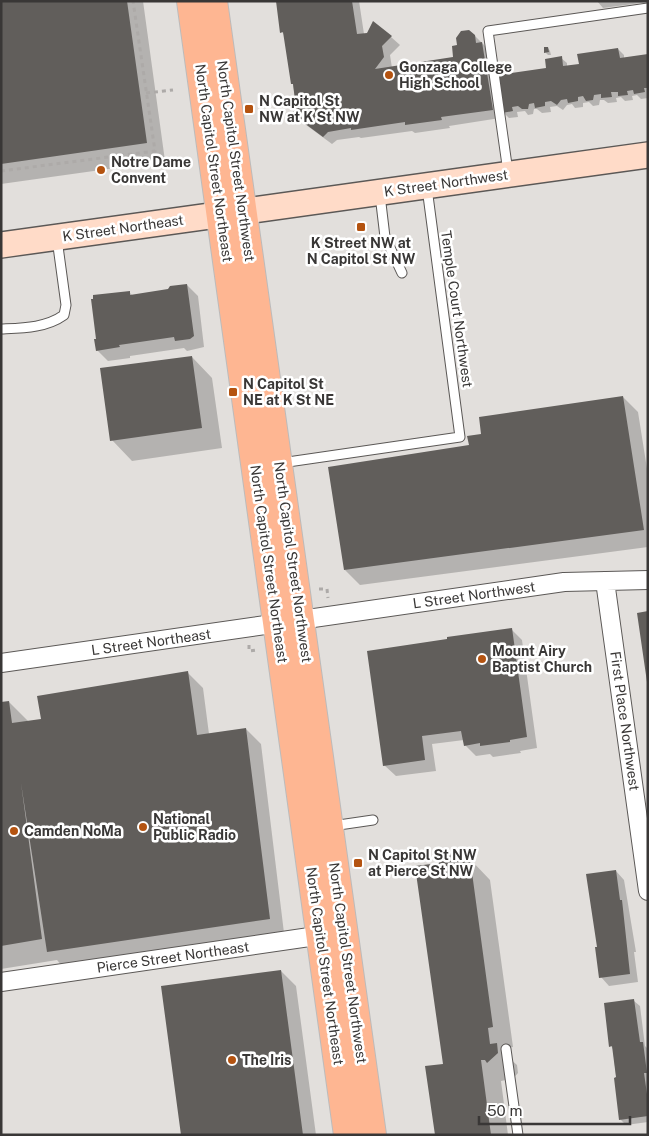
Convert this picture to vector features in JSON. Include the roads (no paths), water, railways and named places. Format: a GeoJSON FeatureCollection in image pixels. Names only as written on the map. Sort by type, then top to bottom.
{"type":"FeatureCollection","features":[{"type":"Feature","properties":{"kind":"main road","name":"North Capitol Street Northeast"},"geometry":{"type":"LineString","coordinates":[[191,1],[232,213],[332,933]]}},
{"type":"Feature","properties":{"kind":"main road","name":"North Capitol Street Northwest"},"geometry":{"type":"LineString","coordinates":[[213,1],[232,213],[279,463],[289,622],[329,826],[332,933],[352,1075]]}},
{"type":"Feature","properties":{"kind":"main road","name":"K Street Northwest"},"geometry":{"type":"LineString","coordinates":[[232,213],[648,155]]}},
{"type":"Feature","properties":{"kind":"main road","name":"K Street Northeast"},"geometry":{"type":"LineString","coordinates":[[1,245],[232,213]]}},
{"type":"Feature","properties":{"kind":"main road","name":"North Capitol Street Northeast"},"geometry":{"type":"LineString","coordinates":[[352,1075],[360,1132]]}},
{"type":"Feature","properties":{"kind":"street","name":"L Street Northwest"},"geometry":{"type":"LineString","coordinates":[[289,622],[564,582],[648,580]]}},
{"type":"Feature","properties":{"kind":"street","name":"First Place Northwest"},"geometry":{"type":"LineString","coordinates":[[605,581],[648,890]]}},
{"type":"Feature","properties":{"kind":"street","name":"L Street Northeast"},"geometry":{"type":"LineString","coordinates":[[1,663],[289,622]]}},
{"type":"Feature","properties":{"kind":"street","name":"Pierce Street Northeast"},"geometry":{"type":"LineString","coordinates":[[1,982],[332,933]]}},
{"type":"Feature","properties":{"kind":"lane"},"geometry":{"type":"LineString","coordinates":[[508,174],[488,31],[648,8]]}},
{"type":"Feature","properties":{"kind":"lane","name":"Temple Court Northwest"},"geometry":{"type":"LineString","coordinates":[[279,463],[460,436],[426,186]]}},
{"type":"Feature","properties":{"kind":"lane"},"geometry":{"type":"LineString","coordinates":[[379,192],[385,237],[402,273]]}},
{"type":"Feature","properties":{"kind":"lane"},"geometry":{"type":"LineString","coordinates":[[1,329],[41,325],[55,321],[64,315],[66,305],[57,237]]}},
{"type":"Feature","properties":{"kind":"lane"},"geometry":{"type":"LineString","coordinates":[[329,826],[373,820]]}},
{"type":"Feature","properties":{"kind":"lane"},"geometry":{"type":"LineString","coordinates":[[506,1049],[518,1135]]}},
{"type":"Feature","properties":{"kind":"place","name":"Gonzaga College High School"},"geometry":{"type":"Point","coordinates":[389,75]}},
{"type":"Feature","properties":{"kind":"place","name":"N Capitol St NW at K St NW"},"geometry":{"type":"Point","coordinates":[249,109]}},
{"type":"Feature","properties":{"kind":"place","name":"Notre Dame Convent"},"geometry":{"type":"Point","coordinates":[101,170]}},
{"type":"Feature","properties":{"kind":"place","name":"K Street NW at N Capitol St NW"},"geometry":{"type":"Point","coordinates":[361,227]}},
{"type":"Feature","properties":{"kind":"place","name":"N Capitol St NE at K St NE"},"geometry":{"type":"Point","coordinates":[233,392]}},
{"type":"Feature","properties":{"kind":"place","name":"Mount Airy Baptist Church"},"geometry":{"type":"Point","coordinates":[482,659]}},
{"type":"Feature","properties":{"kind":"place","name":"National Public Radio"},"geometry":{"type":"Point","coordinates":[143,827]}},
{"type":"Feature","properties":{"kind":"place","name":"Camden NoMa"},"geometry":{"type":"Point","coordinates":[14,831]}},
{"type":"Feature","properties":{"kind":"place","name":"N Capitol St NW at Pierce St NW"},"geometry":{"type":"Point","coordinates":[358,863]}},
{"type":"Feature","properties":{"kind":"place","name":"The Iris"},"geometry":{"type":"Point","coordinates":[232,1060]}}]}
